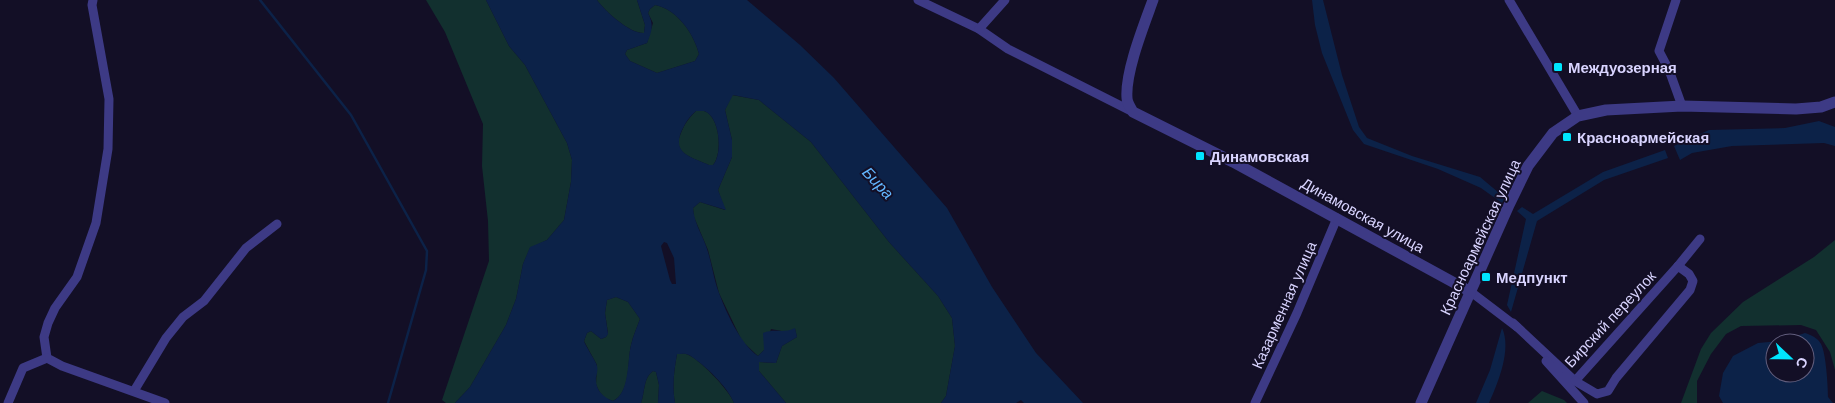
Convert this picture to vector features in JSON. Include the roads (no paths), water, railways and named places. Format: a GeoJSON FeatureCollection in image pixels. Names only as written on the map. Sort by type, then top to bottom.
{"type":"FeatureCollection","features":[{"type":"Feature","properties":{"kind":"street"},"geometry":{"type":"LineString","coordinates":[[46,358],[44,337],[48,323],[55,308],[77,277],[96,224],[108,148],[109,98],[92,5],[93,0]]}},
{"type":"Feature","properties":{"kind":"street"},"geometry":{"type":"LineString","coordinates":[[979,29],[1005,0]]}},
{"type":"Feature","properties":{"kind":"street"},"geometry":{"type":"LineString","coordinates":[[1133,112],[1126,100],[1129,78],[1153,0]]}},
{"type":"Feature","properties":{"kind":"street"},"geometry":{"type":"LineString","coordinates":[[1509,0],[1578,116]]}},
{"type":"Feature","properties":{"kind":"street"},"geometry":{"type":"LineString","coordinates":[[1676,0],[1659,51],[1669,70],[1682,106]]}},
{"type":"Feature","properties":{"kind":"street"},"geometry":{"type":"LineString","coordinates":[[923,1],[979,29],[1008,49],[1133,112]]}},
{"type":"Feature","properties":{"kind":"street","name":"Красноармейская улица"},"geometry":{"type":"LineString","coordinates":[[1421,403],[1528,166],[1553,133],[1578,116],[1606,110],[1682,106],[1751,109],[1796,108],[1821,107],[1835,102]]}},
{"type":"Feature","properties":{"kind":"street","name":"Динамовская улица"},"geometry":{"type":"LineString","coordinates":[[1133,112],[1233,162],[1471,292]]}},
{"type":"Feature","properties":{"kind":"street","name":"Казарменная улица"},"geometry":{"type":"LineString","coordinates":[[1255,403],[1297,313],[1337,218]]}},
{"type":"Feature","properties":{"kind":"street"},"geometry":{"type":"LineString","coordinates":[[134,391],[166,338],[183,317],[204,301],[246,248],[277,224]]}},
{"type":"Feature","properties":{"kind":"street","name":"Бирский переулок"},"geometry":{"type":"LineString","coordinates":[[1513,323],[1575,381],[1700,239]]}},
{"type":"Feature","properties":{"kind":"street"},"geometry":{"type":"LineString","coordinates":[[1575,381],[1597,394],[1608,391],[1616,378],[1690,290],[1692,281],[1689,274],[1678,266]]}},
{"type":"Feature","properties":{"kind":"street"},"geometry":{"type":"LineString","coordinates":[[1471,292],[1513,323],[1584,403]]}},
{"type":"Feature","properties":{"kind":"street"},"geometry":{"type":"LineString","coordinates":[[46,358],[62,366],[165,403]]}},
{"type":"Feature","properties":{"kind":"street"},"geometry":{"type":"LineString","coordinates":[[8,403],[23,368],[46,358]]}},
{"type":"Feature","properties":{"kind":"water","name":"Бира"},"geometry":{"type":"Polygon","coordinates":[[[486,0],[597,0],[612,16],[625,26],[644,33],[645,25],[637,0],[747,0],[800,45],[834,78],[947,208],[992,287],[1036,353],[1083,403],[1024,403],[1021,400],[1016,403],[941,403],[946,396],[955,346],[952,318],[938,296],[889,242],[811,142],[759,100],[733,95],[725,110],[732,140],[732,157],[718,190],[726,210],[700,202],[693,208],[694,214],[706,246],[722,301],[745,344],[758,356],[764,350],[763,333],[787,331],[795,328],[797,337],[782,346],[776,363],[759,362],[759,371],[786,403],[734,403],[727,390],[708,370],[689,355],[677,354],[674,372],[675,403],[658,403],[659,385],[656,372],[653,371],[647,378],[641,403],[455,403],[470,387],[506,325],[516,299],[523,264],[530,247],[547,240],[564,220],[571,182],[572,160],[567,143],[525,65],[509,46],[486,0]],[[655,5],[648,13],[652,28],[649,39],[647,43],[627,50],[625,54],[630,61],[657,73],[695,61],[699,54],[697,46],[683,23],[663,7],[655,5]],[[696,111],[688,120],[679,138],[681,150],[690,157],[713,165],[718,153],[719,144],[717,127],[714,120],[704,111],[696,111]],[[664,242],[661,246],[670,280],[672,284],[676,284],[674,258],[667,243],[664,242]],[[616,297],[607,300],[605,313],[608,334],[601,339],[591,331],[587,333],[584,341],[597,364],[596,381],[598,389],[603,395],[613,401],[618,397],[625,384],[631,345],[640,319],[628,302],[616,297]]]}},
{"type":"Feature","properties":{"kind":"water"},"geometry":{"type":"Polygon","coordinates":[[[1312,0],[1323,0],[1342,75],[1359,127],[1367,138],[1412,156],[1480,177],[1505,198],[1502,203],[1481,188],[1438,169],[1364,144],[1353,130],[1322,53],[1315,25],[1312,0]]]}},
{"type":"Feature","properties":{"kind":"water"},"geometry":{"type":"Polygon","coordinates":[[[1819,121],[1835,127],[1835,146],[1824,143],[1732,146],[1692,153],[1680,160],[1674,146],[1709,130],[1785,128],[1819,121]]]}},
{"type":"Feature","properties":{"kind":"water"},"geometry":{"type":"Polygon","coordinates":[[[1665,150],[1668,158],[1604,180],[1537,221],[1511,312],[1507,305],[1526,219],[1517,211],[1522,207],[1533,214],[1603,172],[1665,150]]]}},
{"type":"Feature","properties":{"kind":"water"},"geometry":{"type":"Polygon","coordinates":[[[1502,328],[1505,336],[1505,356],[1500,376],[1489,403],[1476,403],[1490,370],[1502,328]]]}},
{"type":"Feature","properties":{"kind":"water"},"geometry":{"type":"Polygon","coordinates":[[[1815,338],[1823,348],[1828,397],[1833,403],[1723,403],[1719,396],[1723,373],[1733,356],[1758,343],[1765,342],[1765,383],[1815,383],[1815,338]]]}},
{"type":"Feature","properties":{"kind":"waterway"},"geometry":{"type":"LineString","coordinates":[[260,0],[351,115],[427,251],[426,270],[388,403]]}},
{"type":"Feature","properties":{"kind":"place","name":"Междуозерная"},"geometry":{"type":"Point","coordinates":[1558,67]}},
{"type":"Feature","properties":{"kind":"place","name":"Красноармейская"},"geometry":{"type":"Point","coordinates":[1567,137]}},
{"type":"Feature","properties":{"kind":"place","name":"Динамовская"},"geometry":{"type":"Point","coordinates":[1200,156]}},
{"type":"Feature","properties":{"kind":"place","name":"Медпункт"},"geometry":{"type":"Point","coordinates":[1486,277]}}]}
